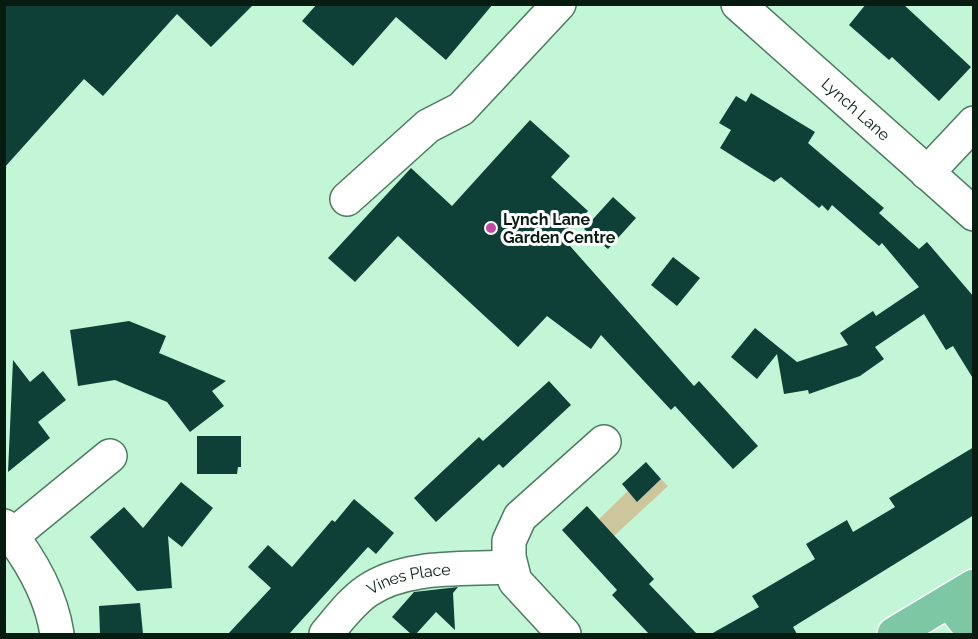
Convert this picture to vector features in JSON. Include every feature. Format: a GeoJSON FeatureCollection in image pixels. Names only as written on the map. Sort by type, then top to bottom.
{"type":"FeatureCollection","features":[{"type":"Feature","properties":{"kind":"main road"},"geometry":{"type":"LineString","coordinates":[[894,634],[961,594],[974,633]]}},
{"type":"Feature","properties":{"kind":"street"},"geometry":{"type":"LineString","coordinates":[[347,199],[428,126],[461,109],[558,4]]}},
{"type":"Feature","properties":{"kind":"street","name":"Lynch Lane"},"geometry":{"type":"LineString","coordinates":[[738,4],[974,214]]}},
{"type":"Feature","properties":{"kind":"street"},"geometry":{"type":"LineString","coordinates":[[927,173],[974,123]]}},
{"type":"Feature","properties":{"kind":"street"},"geometry":{"type":"LineString","coordinates":[[564,634],[517,584],[510,567],[509,541],[520,517],[604,442]]}},
{"type":"Feature","properties":{"kind":"street"},"geometry":{"type":"LineString","coordinates":[[57,634],[49,600],[8,531],[110,456]]}},
{"type":"Feature","properties":{"kind":"street","name":"Vines Place"},"geometry":{"type":"LineString","coordinates":[[326,634],[354,601],[375,586],[392,578],[411,572],[510,567]]}},
{"type":"Feature","properties":{"kind":"shaded area"},"geometry":{"type":"Polygon","coordinates":[[[661,479],[668,486],[614,536],[599,519],[628,491],[638,501],[661,479]]]}},
{"type":"Feature","properties":{"kind":"building"},"geometry":{"type":"Polygon","coordinates":[[[4,4],[254,4],[211,47],[177,14],[103,96],[84,79],[4,168],[4,4]]]}},
{"type":"Feature","properties":{"kind":"building"},"geometry":{"type":"Polygon","coordinates":[[[317,4],[493,4],[446,60],[396,17],[353,66],[302,21],[317,4]]]}},
{"type":"Feature","properties":{"kind":"building"},"geometry":{"type":"Polygon","coordinates":[[[866,4],[903,4],[971,67],[939,101],[892,57],[889,60],[849,25],[866,4]]]}},
{"type":"Feature","properties":{"kind":"building"},"geometry":{"type":"Polygon","coordinates":[[[751,93],[815,132],[808,143],[884,208],[879,213],[919,249],[927,242],[974,297],[974,380],[953,346],[946,350],[924,314],[875,347],[884,359],[860,376],[809,394],[808,390],[784,394],[777,354],[757,379],[731,357],[755,328],[797,362],[848,345],[840,333],[873,311],[876,316],[919,287],[882,243],[879,246],[832,205],[828,211],[822,205],[819,208],[781,177],[774,182],[720,148],[731,130],[719,123],[736,96],[746,102],[751,93]]]}},
{"type":"Feature","properties":{"kind":"building","name":"Lynch Lane Garden Centre"},"geometry":{"type":"Polygon","coordinates":[[[530,120],[570,156],[551,177],[588,211],[563,238],[694,386],[699,381],[758,446],[733,469],[675,406],[671,410],[601,335],[591,349],[547,316],[518,347],[398,236],[355,282],[328,258],[411,168],[452,206],[530,120]]]}},
{"type":"Feature","properties":{"kind":"building"},"geometry":{"type":"Polygon","coordinates":[[[613,197],[636,218],[608,249],[584,229],[613,197]]]}},
{"type":"Feature","properties":{"kind":"building"},"geometry":{"type":"Polygon","coordinates":[[[673,257],[700,278],[677,306],[651,285],[673,257]]]}},
{"type":"Feature","properties":{"kind":"building"},"geometry":{"type":"Polygon","coordinates":[[[129,321],[166,336],[159,353],[226,381],[212,391],[224,406],[190,432],[167,402],[115,380],[78,386],[70,330],[129,321]]]}},
{"type":"Feature","properties":{"kind":"building"},"geometry":{"type":"Polygon","coordinates":[[[13,360],[30,382],[43,371],[66,400],[38,422],[50,438],[8,472],[13,360]]]}},
{"type":"Feature","properties":{"kind":"building"},"geometry":{"type":"Polygon","coordinates":[[[549,381],[571,405],[503,468],[499,464],[436,522],[414,498],[479,437],[483,441],[549,381]]]}},
{"type":"Feature","properties":{"kind":"building"},"geometry":{"type":"Polygon","coordinates":[[[197,436],[241,436],[241,467],[238,467],[237,474],[197,474],[197,436]]]}},
{"type":"Feature","properties":{"kind":"building"},"geometry":{"type":"Polygon","coordinates":[[[974,447],[974,515],[793,627],[797,634],[711,634],[759,607],[752,596],[815,559],[806,544],[847,520],[853,532],[895,507],[889,498],[974,447]]]}},
{"type":"Feature","properties":{"kind":"building"},"geometry":{"type":"Polygon","coordinates":[[[646,462],[661,479],[637,502],[622,484],[646,462]]]}},
{"type":"Feature","properties":{"kind":"building"},"geometry":{"type":"Polygon","coordinates":[[[181,482],[213,508],[182,547],[168,536],[172,588],[137,591],[90,537],[124,507],[143,528],[181,482]]]}},
{"type":"Feature","properties":{"kind":"building"},"geometry":{"type":"Polygon","coordinates":[[[354,499],[394,533],[376,554],[368,547],[289,634],[228,634],[271,588],[248,567],[268,545],[292,567],[332,520],[335,522],[354,499]]]}},
{"type":"Feature","properties":{"kind":"building"},"geometry":{"type":"Polygon","coordinates":[[[587,506],[654,579],[649,584],[697,634],[649,634],[612,595],[617,590],[562,530],[587,506]]]}},
{"type":"Feature","properties":{"kind":"building"},"geometry":{"type":"Polygon","coordinates":[[[458,587],[453,593],[455,630],[436,612],[416,634],[411,634],[392,617],[414,592],[458,587]]]}},
{"type":"Feature","properties":{"kind":"building"},"geometry":{"type":"Polygon","coordinates":[[[140,603],[143,634],[100,634],[99,606],[140,603]]]}},
{"type":"Feature","properties":{"kind":"place","name":"Lynch Lane Garden Centre"},"geometry":{"type":"Point","coordinates":[491,228]}}]}
